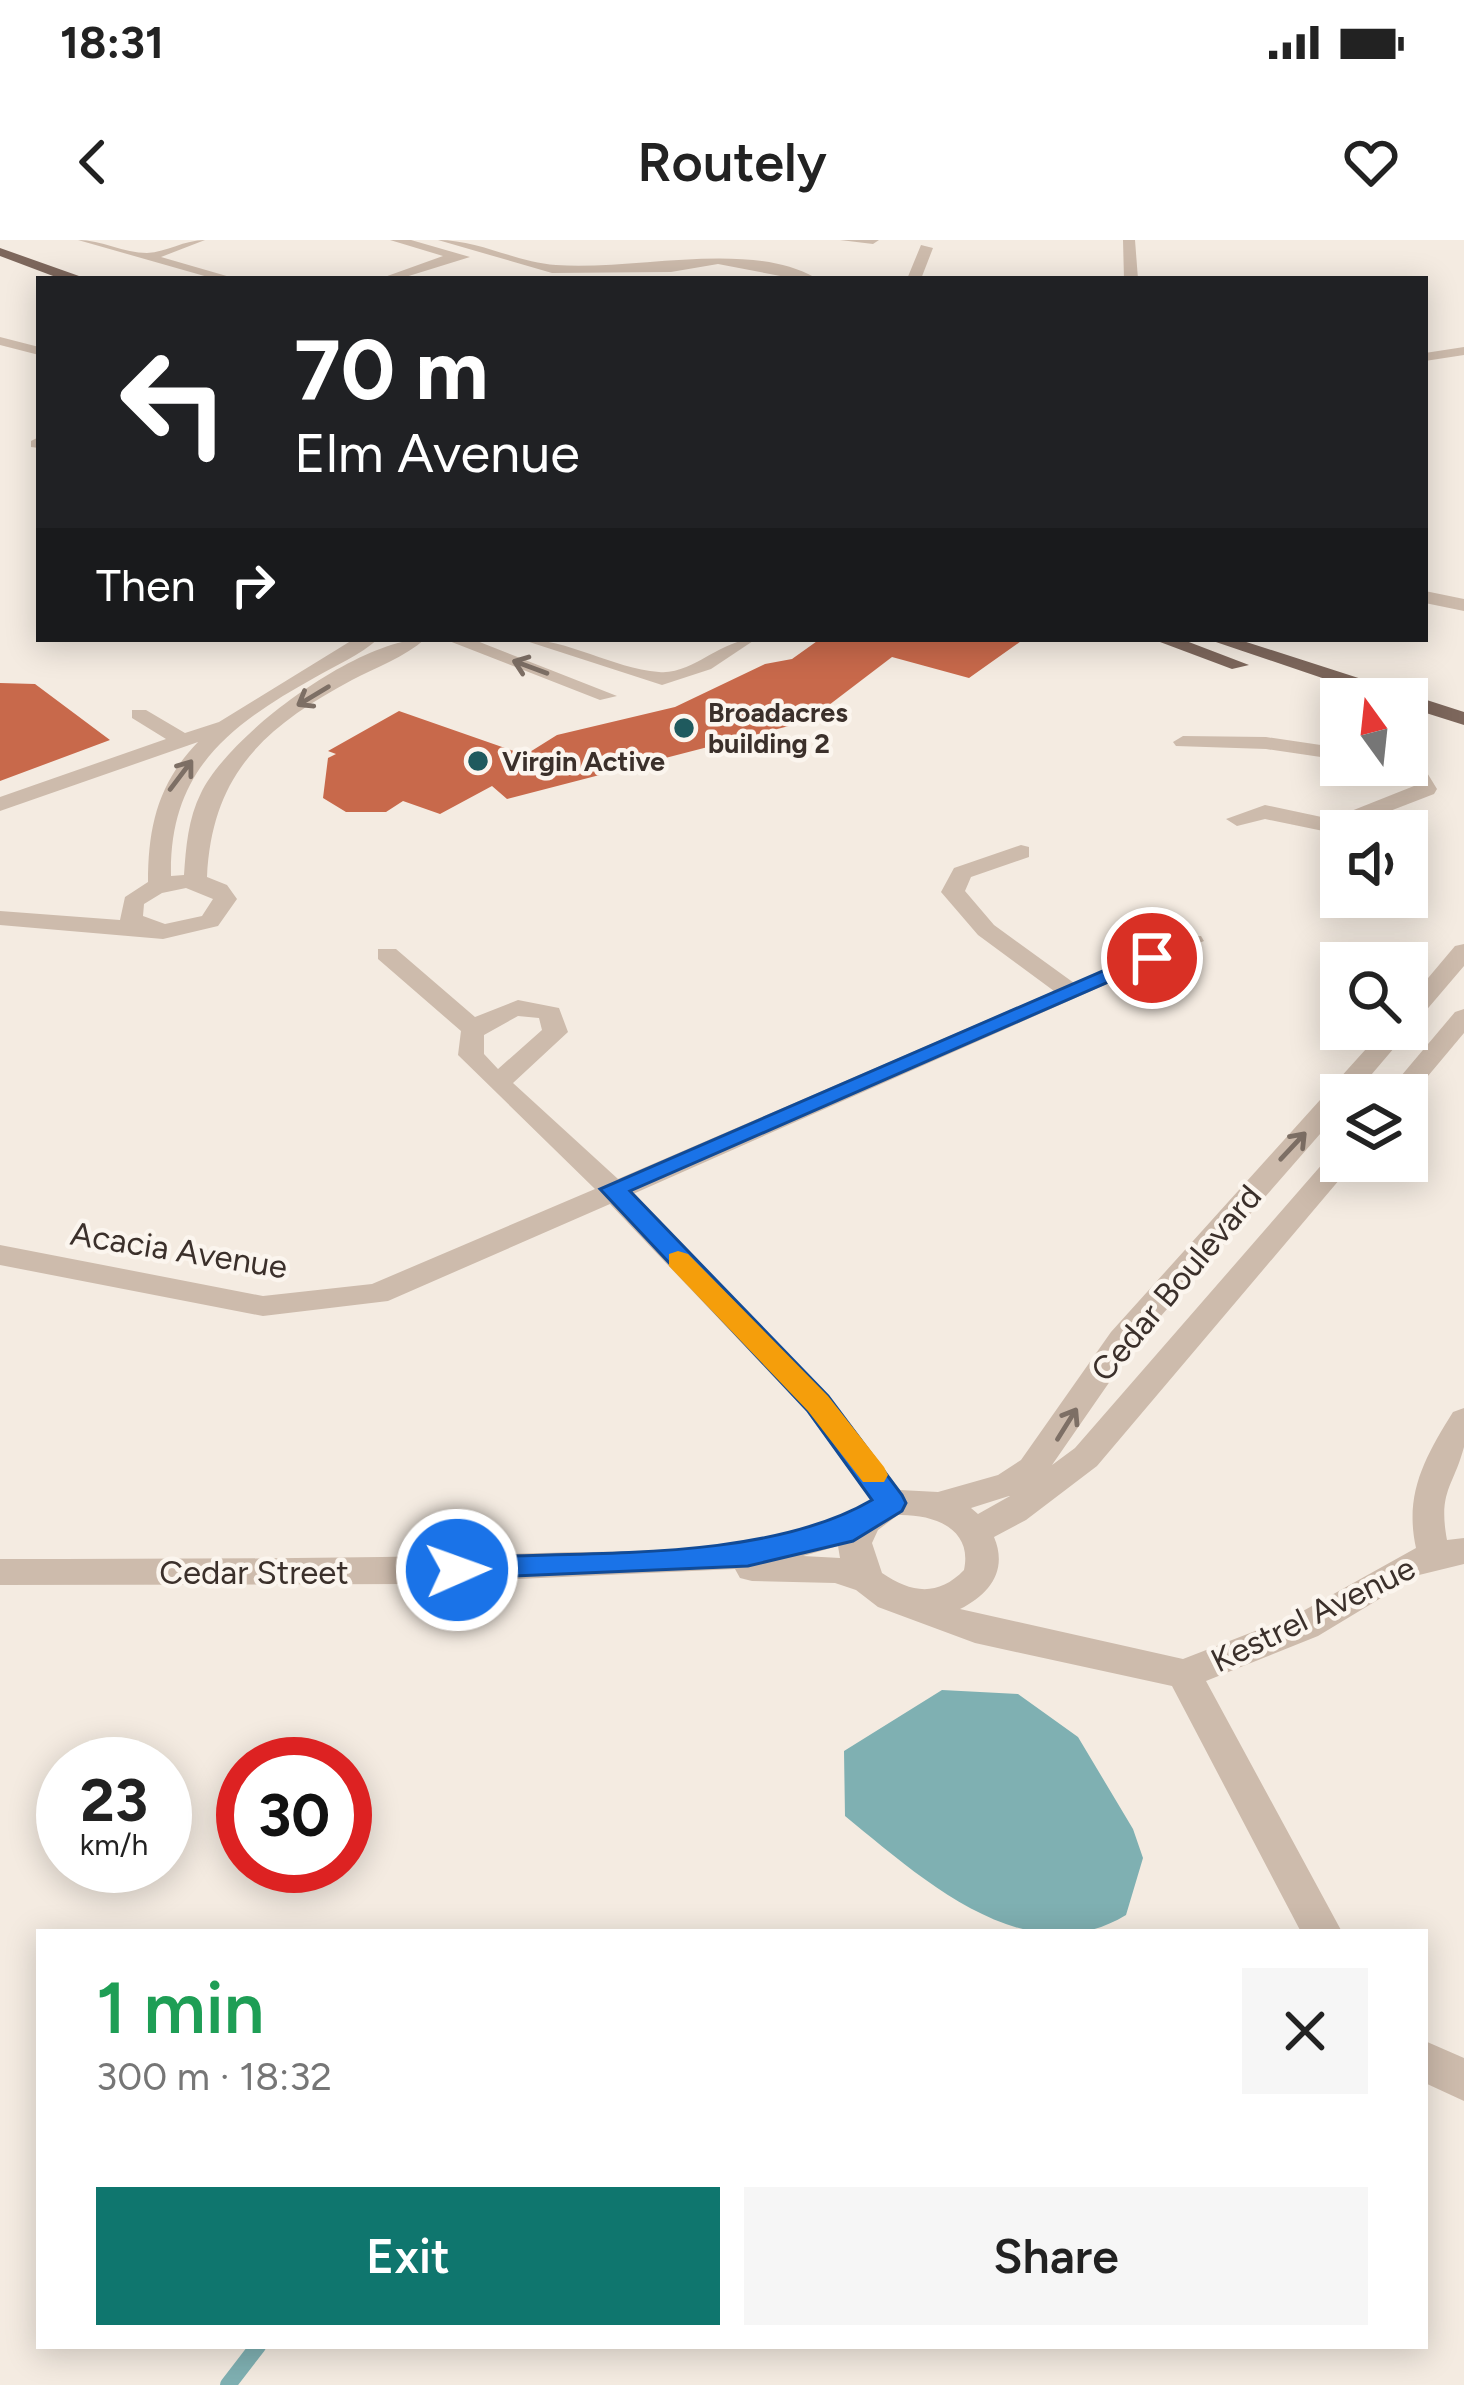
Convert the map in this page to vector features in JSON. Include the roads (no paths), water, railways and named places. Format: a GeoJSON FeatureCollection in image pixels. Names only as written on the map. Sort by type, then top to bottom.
{"type":"FeatureCollection","features":[{"type":"Feature","properties":{"kind":"main road"},"geometry":{"type":"LineString","coordinates":[[0,252],[66,276]]}},
{"type":"Feature","properties":{"kind":"main road"},"geometry":{"type":"LineString","coordinates":[[0,267],[36,281]]}},
{"type":"Feature","properties":{"kind":"main road"},"geometry":{"type":"LineString","coordinates":[[1171,642],[1320,692]]}},
{"type":"Feature","properties":{"kind":"main road"},"geometry":{"type":"LineString","coordinates":[[1226,642],[1340,678]]}},
{"type":"Feature","properties":{"kind":"main road"},"geometry":{"type":"LineString","coordinates":[[1428,707],[1464,719]]}},
{"type":"Feature","properties":{"kind":"main road"},"geometry":{"type":"LineString","coordinates":[[1428,728],[1464,740]]}},
{"type":"Feature","properties":{"kind":"street"},"geometry":{"type":"LineString","coordinates":[[84,240],[219,276]]}},
{"type":"Feature","properties":{"kind":"street"},"geometry":{"type":"LineString","coordinates":[[147,257],[199,240]]}},
{"type":"Feature","properties":{"kind":"street"},"geometry":{"type":"LineString","coordinates":[[396,240],[453,249],[541,274],[637,260],[676,274],[718,260],[801,276]]}},
{"type":"Feature","properties":{"kind":"street"},"geometry":{"type":"LineString","coordinates":[[771,240],[793,244]]}},
{"type":"Feature","properties":{"kind":"street"},"geometry":{"type":"LineString","coordinates":[[846,240],[873,240]]}},
{"type":"Feature","properties":{"kind":"street"},"geometry":{"type":"LineString","coordinates":[[1130,240],[1130,276]]}},
{"type":"Feature","properties":{"kind":"street"},"geometry":{"type":"LineString","coordinates":[[718,260],[732,244]]}},
{"type":"Feature","properties":{"kind":"street"},"geometry":{"type":"LineString","coordinates":[[391,276],[453,249],[499,245],[541,274]]}},
{"type":"Feature","properties":{"kind":"street"},"geometry":{"type":"LineString","coordinates":[[915,276],[926,248]]}},
{"type":"Feature","properties":{"kind":"street"},"geometry":{"type":"LineString","coordinates":[[391,276],[453,249]]}},
{"type":"Feature","properties":{"kind":"street"},"geometry":{"type":"LineString","coordinates":[[0,341],[36,350]]}},
{"type":"Feature","properties":{"kind":"street"},"geometry":{"type":"LineString","coordinates":[[1428,357],[1464,351]]}},
{"type":"Feature","properties":{"kind":"street"},"geometry":{"type":"LineString","coordinates":[[1428,598],[1464,605]]}},
{"type":"Feature","properties":{"kind":"street"},"geometry":{"type":"LineString","coordinates":[[0,804],[230,724],[363,642]]}},
{"type":"Feature","properties":{"kind":"street"},"geometry":{"type":"LineString","coordinates":[[195,881],[193,851],[206,801],[242,746],[410,642]]}},
{"type":"Feature","properties":{"kind":"street"},"geometry":{"type":"LineString","coordinates":[[462,642],[607,696]]}},
{"type":"Feature","properties":{"kind":"street"},"geometry":{"type":"LineString","coordinates":[[557,642],[662,679],[704,665],[741,642]]}},
{"type":"Feature","properties":{"kind":"street"},"geometry":{"type":"LineString","coordinates":[[139,714],[182,740]]}},
{"type":"Feature","properties":{"kind":"street"},"geometry":{"type":"LineString","coordinates":[[230,724],[266,728]]}},
{"type":"Feature","properties":{"kind":"street"},"geometry":{"type":"LineString","coordinates":[[160,885],[156,843],[166,795],[176,778],[230,724]]}},
{"type":"Feature","properties":{"kind":"street"},"geometry":{"type":"LineString","coordinates":[[1183,742],[1266,743],[1320,751]]}},
{"type":"Feature","properties":{"kind":"street"},"geometry":{"type":"LineString","coordinates":[[1237,819],[1265,812],[1333,826],[1424,786]]}},
{"type":"Feature","properties":{"kind":"street"},"geometry":{"type":"LineString","coordinates":[[1021,852],[962,873],[953,892],[986,930],[1072,992]]}},
{"type":"Feature","properties":{"kind":"street"},"geometry":{"type":"LineString","coordinates":[[0,918],[59,924],[179,931],[217,916],[225,899],[219,890],[195,881],[160,885],[133,902],[59,924]]}},
{"type":"Feature","properties":{"kind":"street"},"geometry":{"type":"LineString","coordinates":[[133,902],[131,919],[148,929]]}},
{"type":"Feature","properties":{"kind":"street","name":"Acacia Avenue"},"geometry":{"type":"LineString","coordinates":[[0,1255],[243,1304],[344,1301],[409,1283],[613,1189],[1192,941]]}},
{"type":"Feature","properties":{"kind":"street"},"geometry":{"type":"LineString","coordinates":[[1428,994],[1464,951]]}},
{"type":"Feature","properties":{"kind":"street"},"geometry":{"type":"LineString","coordinates":[[387,954],[474,1029]]}},
{"type":"Feature","properties":{"kind":"street"},"geometry":{"type":"LineString","coordinates":[[499,1082],[551,1037],[557,1024],[550,1013],[524,1007],[492,1016],[474,1029],[468,1049],[499,1082],[613,1189],[818,1404],[877,1513],[855,1561],[865,1579]]}},
{"type":"Feature","properties":{"kind":"street"},"geometry":{"type":"LineString","coordinates":[[1416,1074],[1464,1017]]}},
{"type":"Feature","properties":{"kind":"street","name":"Cedar Boulevard"},"geometry":{"type":"LineString","coordinates":[[938,1505],[1009,1484],[1033,1469],[1058,1438],[1103,1364],[1379,1050]]}},
{"type":"Feature","properties":{"kind":"street","name":"Cedar Boulevard"},"geometry":{"type":"LineString","coordinates":[[976,1531],[1036,1496],[1086,1457],[1322,1182]]}},
{"type":"Feature","properties":{"kind":"street"},"geometry":{"type":"LineString","coordinates":[[1214,1233],[1261,1255]]}},
{"type":"Feature","properties":{"kind":"street"},"geometry":{"type":"LineString","coordinates":[[1449,1553],[1424,1506],[1427,1487],[1464,1420]]}},
{"type":"Feature","properties":{"kind":"street"},"geometry":{"type":"LineString","coordinates":[[911,1604],[938,1604],[973,1585],[983,1568],[984,1550],[976,1531],[938,1505]]}},
{"type":"Feature","properties":{"kind":"street","name":"Cedar Street"},"geometry":{"type":"LineString","coordinates":[[0,1586],[683,1560],[781,1548],[877,1513],[938,1505]]}},
{"type":"Feature","properties":{"kind":"street","name":"Kestrel Avenue"},"geometry":{"type":"LineString","coordinates":[[911,1604],[962,1625],[1184,1674],[1306,1626],[1449,1553]]}},
{"type":"Feature","properties":{"kind":"street","name":"Cedar Street"},"geometry":{"type":"LineString","coordinates":[[0,1572],[409,1586],[775,1566],[836,1570],[865,1579],[880,1593],[911,1604]]}},
{"type":"Feature","properties":{"kind":"street"},"geometry":{"type":"LineString","coordinates":[[973,1585],[987,1606],[1022,1636]]}},
{"type":"Feature","properties":{"kind":"street"},"geometry":{"type":"LineString","coordinates":[[1184,1674],[1320,1929]]}},
{"type":"Feature","properties":{"kind":"street"},"geometry":{"type":"LineString","coordinates":[[1428,2062],[1464,2080]]}},
{"type":"Feature","properties":{"kind":"water"},"geometry":{"type":"Polygon","coordinates":[[[942,1690],[1018,1694],[1078,1737],[1133,1829],[1143,1858],[1126,1915],[1093,1929],[1027,1929],[976,1911],[940,1890],[845,1816],[844,1751],[942,1690]]]}},
{"type":"Feature","properties":{"kind":"waterway"},"geometry":{"type":"LineString","coordinates":[[228,2385],[256,2349]]}},
{"type":"Feature","properties":{"kind":"place","name":"Broadacres building 2"},"geometry":{"type":"Point","coordinates":[684,728]}},
{"type":"Feature","properties":{"kind":"place","name":"Virgin Active"},"geometry":{"type":"Point","coordinates":[478,761]}}]}
